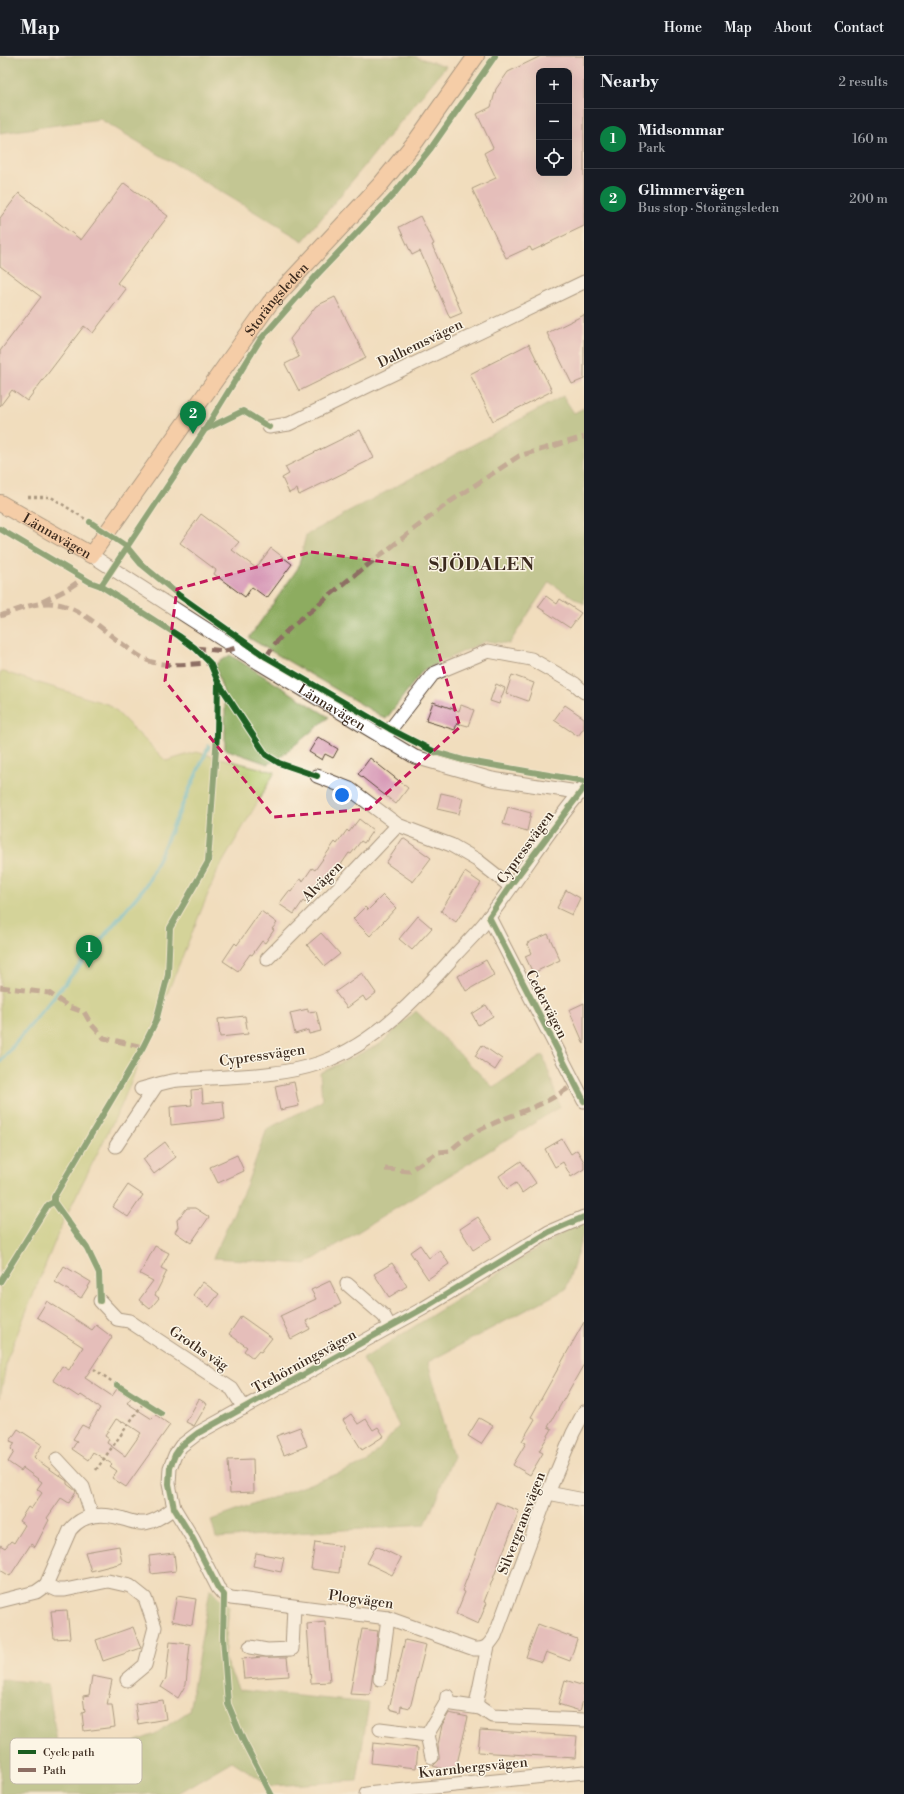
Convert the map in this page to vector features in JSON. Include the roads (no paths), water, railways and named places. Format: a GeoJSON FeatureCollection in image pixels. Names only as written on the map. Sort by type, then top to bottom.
{"type":"FeatureCollection","features":[{"type":"Feature","properties":{"kind":"main road","name":"Storängsleden"},"geometry":{"type":"LineString","coordinates":[[90,555],[270,303],[384,180],[416,142],[476,56]]}},
{"type":"Feature","properties":{"kind":"main road","name":"Lännavägen"},"geometry":{"type":"LineString","coordinates":[[0,503],[90,555]]}},
{"type":"Feature","properties":{"kind":"street","name":"Dalhemsvägen"},"geometry":{"type":"LineString","coordinates":[[269,427],[289,424],[584,282]]}},
{"type":"Feature","properties":{"kind":"street","name":"Lännavägen"},"geometry":{"type":"LineString","coordinates":[[90,555],[259,663],[415,758],[492,779],[583,791]]}},
{"type":"Feature","properties":{"kind":"street"},"geometry":{"type":"LineString","coordinates":[[383,739],[433,674],[488,651],[531,659],[575,684],[584,692]]}},
{"type":"Feature","properties":{"kind":"street"},"geometry":{"type":"LineString","coordinates":[[317,776],[350,789],[398,825],[458,849],[477,860],[510,886]]}},
{"type":"Feature","properties":{"kind":"street","name":"Cypressvägen"},"geometry":{"type":"LineString","coordinates":[[141,1089],[177,1080],[283,1072],[319,1064],[338,1056],[358,1044],[395,1018],[436,977],[489,917],[510,886],[583,791]]}},
{"type":"Feature","properties":{"kind":"street","name":"Alvägen"},"geometry":{"type":"LineString","coordinates":[[267,959],[347,879],[398,825]]}},
{"type":"Feature","properties":{"kind":"street","name":"Cedervägen"},"geometry":{"type":"LineString","coordinates":[[489,917],[584,1101]]}},
{"type":"Feature","properties":{"kind":"street"},"geometry":{"type":"LineString","coordinates":[[116,1146],[156,1086]]}},
{"type":"Feature","properties":{"kind":"street","name":"Trehörningsvägen"},"geometry":{"type":"LineString","coordinates":[[224,1595],[218,1588],[193,1539],[174,1508],[169,1484],[170,1468],[181,1446],[198,1433],[390,1327],[549,1232],[584,1217]]}},
{"type":"Feature","properties":{"kind":"street"},"geometry":{"type":"LineString","coordinates":[[347,1284],[384,1316],[390,1327]]}},
{"type":"Feature","properties":{"kind":"street","name":"Groths väg"},"geometry":{"type":"LineString","coordinates":[[100,1301],[117,1319],[129,1321],[232,1389],[244,1408]]}},
{"type":"Feature","properties":{"kind":"street","name":"Silvergransvägen"},"geometry":{"type":"LineString","coordinates":[[480,1708],[476,1705],[488,1646],[495,1636],[548,1493],[573,1433],[584,1412]]}},
{"type":"Feature","properties":{"kind":"street"},"geometry":{"type":"LineString","coordinates":[[57,1459],[83,1487],[92,1516]]}},
{"type":"Feature","properties":{"kind":"street"},"geometry":{"type":"LineString","coordinates":[[548,1493],[584,1500]]}},
{"type":"Feature","properties":{"kind":"street"},"geometry":{"type":"LineString","coordinates":[[0,1601],[36,1592],[46,1585],[70,1530],[75,1523],[84,1517],[116,1517],[131,1522],[149,1522],[174,1508]]}},
{"type":"Feature","properties":{"kind":"street"},"geometry":{"type":"LineString","coordinates":[[46,1585],[57,1590],[65,1590],[108,1581],[130,1586],[145,1598],[155,1627],[145,1665],[127,1680]]}},
{"type":"Feature","properties":{"kind":"street","name":"Plogvägen"},"geometry":{"type":"LineString","coordinates":[[224,1595],[248,1602],[388,1618],[474,1649],[482,1649],[488,1646]]}},
{"type":"Feature","properties":{"kind":"street"},"geometry":{"type":"LineString","coordinates":[[250,1647],[268,1650],[292,1649],[294,1607]]}},
{"type":"Feature","properties":{"kind":"street"},"geometry":{"type":"LineString","coordinates":[[380,1679],[388,1618]]}},
{"type":"Feature","properties":{"kind":"street"},"geometry":{"type":"LineString","coordinates":[[432,1757],[427,1735],[446,1699],[480,1708],[492,1716],[584,1720]]}},
{"type":"Feature","properties":{"kind":"street"},"geometry":{"type":"LineString","coordinates":[[380,1729],[427,1735]]}},
{"type":"Feature","properties":{"kind":"street","name":"Kvarnbergsvägen"},"geometry":{"type":"LineString","coordinates":[[366,1794],[584,1772]]}},
{"type":"Feature","properties":{"kind":"waterway"},"geometry":{"type":"LineString","coordinates":[[0,1062],[147,884],[209,746]]}},
{"type":"Feature","properties":{"kind":"place","name":"Glimmervägen"},"geometry":{"type":"Point","coordinates":[193,434]}},
{"type":"Feature","properties":{"kind":"place","name":"Midsommar"},"geometry":{"type":"Point","coordinates":[89,968]}},
{"type":"Feature","properties":{"kind":"district","name":"SJÖDALEN"},"geometry":{"type":"Point","coordinates":[482,564]}}]}
